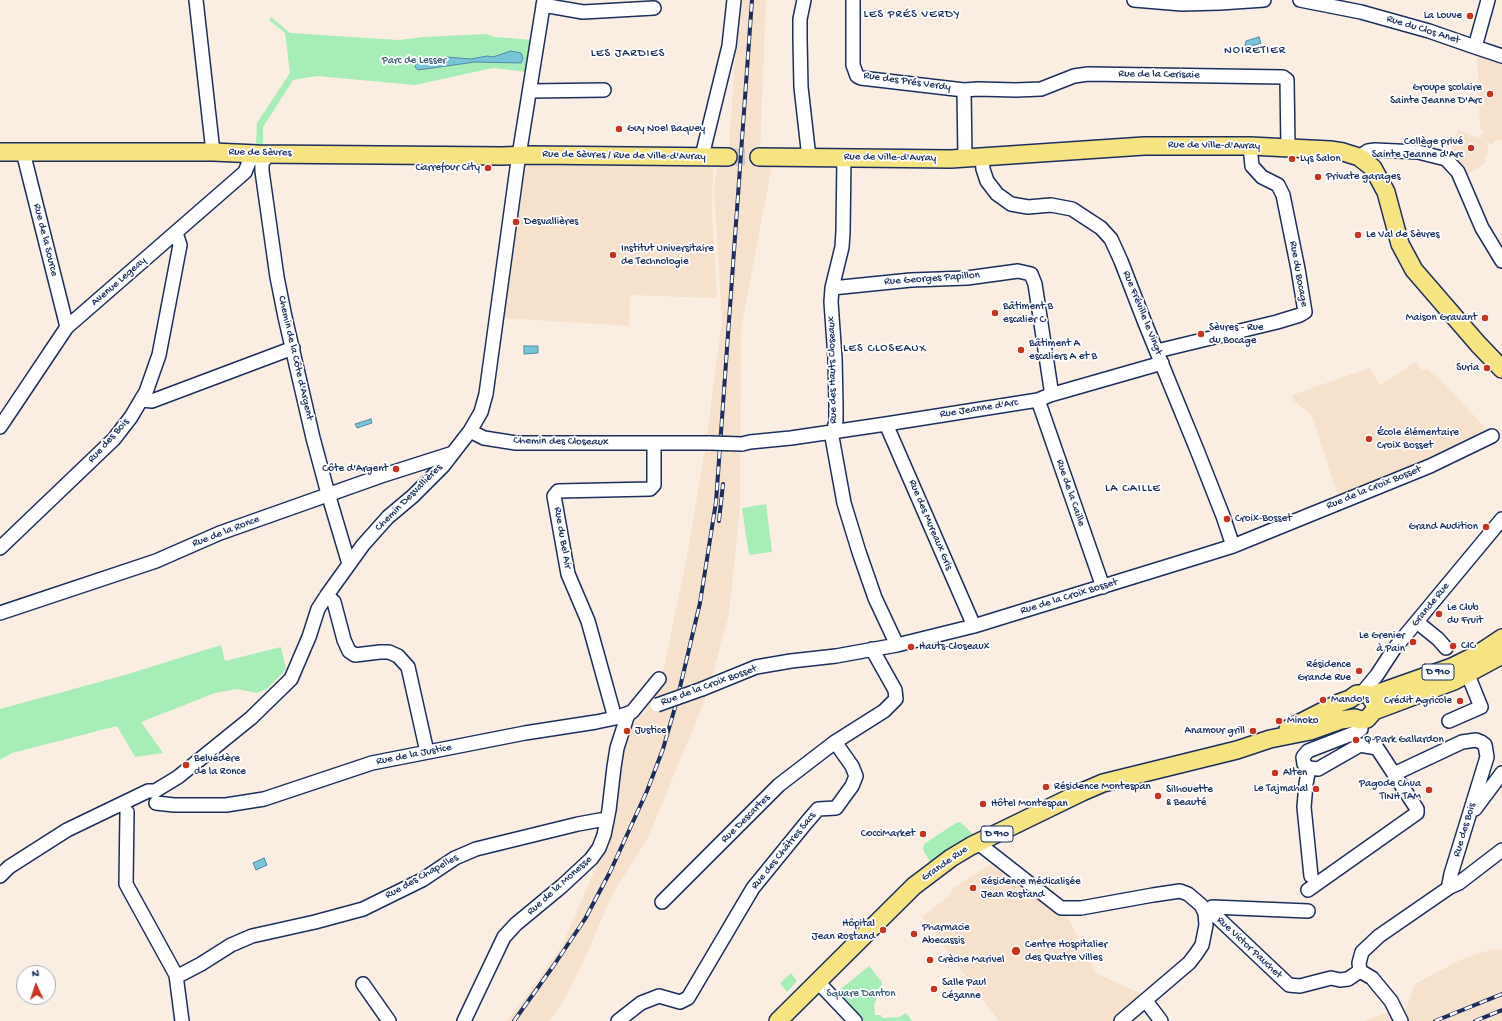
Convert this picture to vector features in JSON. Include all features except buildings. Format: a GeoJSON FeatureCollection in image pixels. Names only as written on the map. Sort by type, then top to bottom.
{"type":"FeatureCollection","features":[{"type":"Feature","properties":{"kind":"main road","name":"Rue de Ville-d'Avray"},"geometry":{"type":"LineString","coordinates":[[759,157],[965,158],[1144,146],[1250,146],[1343,152],[1359,157],[1374,170],[1386,192],[1400,244],[1414,270],[1478,344],[1502,369]]}},
{"type":"Feature","properties":{"kind":"main road","name":"Rue de Sèvres"},"geometry":{"type":"LineString","coordinates":[[0,152],[213,152],[258,154],[519,155]]}},
{"type":"Feature","properties":{"kind":"main road","name":"Rue de Sèvres / Rue de Ville-d'Avray"},"geometry":{"type":"LineString","coordinates":[[519,155],[728,157]]}},
{"type":"Feature","properties":{"kind":"main road","name":"D 910"},"geometry":{"type":"LineString","coordinates":[[1362,706],[1452,667],[1478,654],[1502,638]]}},
{"type":"Feature","properties":{"kind":"main road","name":"D 910"},"geometry":{"type":"LineString","coordinates":[[1362,706],[1467,672],[1502,655]]}},
{"type":"Feature","properties":{"kind":"main road","name":"Grande Rue"},"geometry":{"type":"LineString","coordinates":[[778,1021],[914,886],[951,858],[978,843],[1082,792],[1104,783],[1236,750],[1270,739],[1339,703],[1362,706]]}},
{"type":"Feature","properties":{"kind":"street"},"geometry":{"type":"LineString","coordinates":[[196,0],[213,152]]}},
{"type":"Feature","properties":{"kind":"street"},"geometry":{"type":"LineString","coordinates":[[702,156],[729,46],[734,0]]}},
{"type":"Feature","properties":{"kind":"street"},"geometry":{"type":"LineString","coordinates":[[804,0],[800,19],[801,87],[809,158]]}},
{"type":"Feature","properties":{"kind":"street","name":"Rue des Prés Verdy"},"geometry":{"type":"LineString","coordinates":[[853,0],[853,65],[857,76],[861,78],[964,90],[965,158]]}},
{"type":"Feature","properties":{"kind":"street"},"geometry":{"type":"LineString","coordinates":[[1134,0],[1182,4],[1264,0]]}},
{"type":"Feature","properties":{"kind":"street","name":"Rue du Clos Anet"},"geometry":{"type":"LineString","coordinates":[[1300,0],[1361,12],[1502,56]]}},
{"type":"Feature","properties":{"kind":"street"},"geometry":{"type":"LineString","coordinates":[[1475,47],[1488,0]]}},
{"type":"Feature","properties":{"kind":"street"},"geometry":{"type":"LineString","coordinates":[[544,2],[583,12],[654,8]]}},
{"type":"Feature","properties":{"kind":"street","name":"Chemin Desvallières"},"geometry":{"type":"LineString","coordinates":[[150,797],[178,777],[245,723],[291,679],[318,609],[349,564],[388,517],[437,473],[470,431],[481,412],[486,394],[519,155],[544,2]]}},
{"type":"Feature","properties":{"kind":"street","name":"Rue de la Cerisaie"},"geometry":{"type":"LineString","coordinates":[[964,90],[978,88],[1016,90],[1041,89],[1074,76],[1088,74],[1283,77],[1287,80],[1288,148]]}},
{"type":"Feature","properties":{"kind":"street"},"geometry":{"type":"LineString","coordinates":[[530,90],[604,90]]}},
{"type":"Feature","properties":{"kind":"street","name":"Rue du Bocage"},"geometry":{"type":"LineString","coordinates":[[1157,351],[1276,322],[1300,315],[1305,312],[1283,195],[1278,185],[1262,177],[1252,166],[1250,146]]}},
{"type":"Feature","properties":{"kind":"street"},"geometry":{"type":"LineString","coordinates":[[1374,170],[1385,150]]}},
{"type":"Feature","properties":{"kind":"street"},"geometry":{"type":"LineString","coordinates":[[1359,157],[1368,151],[1385,150],[1418,152],[1446,159],[1458,172],[1482,228],[1502,261]]}},
{"type":"Feature","properties":{"kind":"street","name":"Rue de la Source"},"geometry":{"type":"LineString","coordinates":[[23,152],[67,327]]}},
{"type":"Feature","properties":{"kind":"street","name":"Avenue Legeay"},"geometry":{"type":"LineString","coordinates":[[0,427],[67,327],[246,172],[249,162],[258,154]]}},
{"type":"Feature","properties":{"kind":"street","name":"Chemin de la Côte d'Argent"},"geometry":{"type":"LineString","coordinates":[[258,154],[265,159],[262,163],[262,171],[277,277],[313,438],[328,496],[349,564]]}},
{"type":"Feature","properties":{"kind":"street","name":"Rue Fréville le Vingt"},"geometry":{"type":"LineString","coordinates":[[982,157],[986,180],[997,194],[1011,204],[1028,207],[1051,205],[1072,209],[1101,228],[1111,239],[1223,516],[1233,546]]}},
{"type":"Feature","properties":{"kind":"street","name":"Rue des Hauts Closeaux"},"geometry":{"type":"LineString","coordinates":[[844,158],[842,247],[832,288],[831,302],[835,358],[836,405],[836,421],[832,437],[844,503],[875,598],[897,645]]}},
{"type":"Feature","properties":{"kind":"street","name":"Rue des Bois"},"geometry":{"type":"LineString","coordinates":[[0,548],[114,439],[146,392],[159,355],[180,245],[176,233]]}},
{"type":"Feature","properties":{"kind":"street","name":"Rue Georges Papillon"},"geometry":{"type":"LineString","coordinates":[[832,288],[911,280],[967,278],[1018,271],[1031,274]]}},
{"type":"Feature","properties":{"kind":"street","name":"Rue de la Caille"},"geometry":{"type":"LineString","coordinates":[[1031,274],[1035,284],[1051,389],[1044,398],[1103,586]]}},
{"type":"Feature","properties":{"kind":"street"},"geometry":{"type":"LineString","coordinates":[[141,400],[152,401],[293,348]]}},
{"type":"Feature","properties":{"kind":"street","name":"Rue Jeanne d'Arc"},"geometry":{"type":"LineString","coordinates":[[710,443],[742,444],[791,438],[1044,398],[1162,363]]}},
{"type":"Feature","properties":{"kind":"street","name":"Rue des Mureaux Gris"},"geometry":{"type":"LineString","coordinates":[[886,424],[974,626]]}},
{"type":"Feature","properties":{"kind":"street","name":"Chemin des Closeaux"},"geometry":{"type":"LineString","coordinates":[[470,431],[484,438],[516,443],[710,443]]}},
{"type":"Feature","properties":{"kind":"street","name":"Rue de la Croix Bosset"},"geometry":{"type":"LineString","coordinates":[[630,713],[702,689],[756,667],[836,656],[897,645],[974,626],[1233,546],[1430,466],[1492,436]]}},
{"type":"Feature","properties":{"kind":"street","name":"Rue du Bel Air"},"geometry":{"type":"LineString","coordinates":[[614,718],[588,621],[568,574],[554,496],[558,491],[650,489],[654,485],[654,443]]}},
{"type":"Feature","properties":{"kind":"street","name":"Rue de la Ronce"},"geometry":{"type":"LineString","coordinates":[[0,613],[156,561],[220,533],[381,476],[454,453]]}},
{"type":"Feature","properties":{"kind":"street","name":"Grande Rue"},"geometry":{"type":"LineString","coordinates":[[1362,706],[1377,675],[1394,649],[1502,519]]}},
{"type":"Feature","properties":{"kind":"street"},"geometry":{"type":"LineString","coordinates":[[327,595],[334,602],[344,640],[349,650],[355,655],[389,652],[398,656],[408,666],[426,752]]}},
{"type":"Feature","properties":{"kind":"street"},"geometry":{"type":"LineString","coordinates":[[1417,622],[1438,639],[1446,648]]}},
{"type":"Feature","properties":{"kind":"street"},"geometry":{"type":"LineString","coordinates":[[835,742],[884,711],[896,699],[895,690],[872,649]]}},
{"type":"Feature","properties":{"kind":"street"},"geometry":{"type":"LineString","coordinates":[[1449,721],[1481,707],[1467,672]]}},
{"type":"Feature","properties":{"kind":"street"},"geometry":{"type":"LineString","coordinates":[[630,713],[659,679]]}},
{"type":"Feature","properties":{"kind":"street"},"geometry":{"type":"LineString","coordinates":[[1308,890],[1417,813],[1417,810],[1378,748],[1360,746],[1318,770],[1309,768],[1304,764],[1304,757],[1308,752],[1357,732],[1360,729],[1362,706]]}},
{"type":"Feature","properties":{"kind":"street","name":"Rue de la Justice"},"geometry":{"type":"LineString","coordinates":[[150,797],[174,805],[226,806],[272,798],[372,763],[614,718],[630,713]]}},
{"type":"Feature","properties":{"kind":"street","name":"Rue de la Monesse"},"geometry":{"type":"LineString","coordinates":[[464,1021],[504,938],[516,924],[562,886],[591,859],[599,848],[607,821],[616,754],[630,713]]}},
{"type":"Feature","properties":{"kind":"street","name":"Rue des Bois"},"geometry":{"type":"LineString","coordinates":[[1394,774],[1462,742],[1469,740],[1481,742],[1485,745],[1487,756],[1449,884],[1450,887]]}},
{"type":"Feature","properties":{"kind":"street","name":"Rue Descartes"},"geometry":{"type":"LineString","coordinates":[[662,902],[779,785],[835,742]]}},
{"type":"Feature","properties":{"kind":"street","name":"Rue des Châtres Sacs"},"geometry":{"type":"LineString","coordinates":[[618,1021],[641,1003],[660,996],[680,1002],[688,998],[753,888],[818,809],[836,808],[852,786],[856,776],[852,766],[835,742]]}},
{"type":"Feature","properties":{"kind":"street"},"geometry":{"type":"LineString","coordinates":[[1309,768],[1304,807],[1311,876]]}},
{"type":"Feature","properties":{"kind":"street"},"geometry":{"type":"LineString","coordinates":[[1469,819],[1502,773]]}},
{"type":"Feature","properties":{"kind":"street"},"geometry":{"type":"LineString","coordinates":[[0,876],[9,867],[66,830],[122,809],[132,807],[150,797]]}},
{"type":"Feature","properties":{"kind":"street"},"geometry":{"type":"LineString","coordinates":[[122,809],[126,884],[176,974],[182,1021]]}},
{"type":"Feature","properties":{"kind":"street","name":"Rue des Chapelles"},"geometry":{"type":"LineString","coordinates":[[176,974],[182,974],[202,964],[231,945],[252,936],[364,909],[422,880],[455,858],[476,849],[578,824],[600,820],[607,821]]}},
{"type":"Feature","properties":{"kind":"street","name":"Rue Victor Pauchet"},"geometry":{"type":"LineString","coordinates":[[978,843],[1061,908],[1081,908],[1165,893],[1180,892],[1188,894],[1201,906],[1205,912],[1216,916],[1290,985],[1300,986],[1331,978],[1340,980],[1348,979],[1360,971]]}},
{"type":"Feature","properties":{"kind":"street"},"geometry":{"type":"LineString","coordinates":[[1401,1021],[1391,1001],[1372,978],[1360,971],[1359,963],[1362,952],[1379,936],[1450,887],[1459,883],[1502,850]]}},
{"type":"Feature","properties":{"kind":"street"},"geometry":{"type":"LineString","coordinates":[[1121,1021],[1189,963],[1202,945],[1204,937],[1205,912],[1212,907],[1308,911]]}},
{"type":"Feature","properties":{"kind":"street"},"geometry":{"type":"LineString","coordinates":[[818,982],[855,1021]]}},
{"type":"Feature","properties":{"kind":"street"},"geometry":{"type":"LineString","coordinates":[[364,984],[389,1021]]}},
{"type":"Feature","properties":{"kind":"street"},"geometry":{"type":"LineString","coordinates":[[1146,1001],[1161,1021]]}},
{"type":"Feature","properties":{"kind":"shaded area"},"geometry":{"type":"Polygon","coordinates":[[[739,0],[766,0],[760,151],[772,165],[741,329],[740,506],[729,613],[708,692],[648,838],[613,893],[581,967],[565,999],[549,1021],[507,1021],[561,948],[602,853],[617,801],[621,767],[628,730],[646,711],[664,668],[688,551],[706,443],[722,321],[714,187],[719,163],[728,163],[739,0]]]}},
{"type":"Feature","properties":{"kind":"shaded area","name":"Groupe scolaire Sainte Jeanne D'Arc"},"geometry":{"type":"Polygon","coordinates":[[[1477,52],[1502,61],[1502,140],[1495,141],[1492,145],[1487,142],[1488,152],[1485,163],[1467,175],[1460,161],[1448,157],[1458,130],[1480,138],[1484,132],[1480,128],[1477,52]]]}},
{"type":"Feature","properties":{"kind":"shaded area","name":"Institut Universitaire de Technologie"},"geometry":{"type":"Polygon","coordinates":[[[529,163],[713,165],[712,216],[717,298],[630,295],[629,326],[504,318],[524,167],[529,163]]]}},
{"type":"Feature","properties":{"kind":"shaded area","name":"École élémentaire Croix Bosset"},"geometry":{"type":"Polygon","coordinates":[[[1416,362],[1422,370],[1427,369],[1441,381],[1485,427],[1484,429],[1476,440],[1339,499],[1312,416],[1293,400],[1292,395],[1370,368],[1380,385],[1416,362]]]}},
{"type":"Feature","properties":{"kind":"shaded area","name":"Centre Hospitalier des Quatre Villes"},"geometry":{"type":"Polygon","coordinates":[[[991,864],[1055,911],[1066,914],[1097,974],[1145,995],[1114,1021],[999,1021],[922,917],[950,895],[952,889],[991,864]]]}},
{"type":"Feature","properties":{"kind":"shaded area"},"geometry":{"type":"Polygon","coordinates":[[[1493,949],[1502,950],[1502,1021],[1364,1021],[1390,1012],[1406,1010],[1415,984],[1460,960],[1493,949]]]}},
{"type":"Feature","properties":{"kind":"green space","name":"Parc de Lesser"},"geometry":{"type":"Polygon","coordinates":[[[271,17],[290,33],[399,40],[424,37],[486,34],[495,37],[532,40],[527,72],[493,68],[415,85],[317,76],[293,80],[263,127],[263,146],[256,146],[257,123],[290,73],[285,33],[269,20],[271,17]]]}},
{"type":"Feature","properties":{"kind":"green space"},"geometry":{"type":"Polygon","coordinates":[[[766,504],[772,552],[749,555],[742,508],[766,504]]]}},
{"type":"Feature","properties":{"kind":"green space"},"geometry":{"type":"Polygon","coordinates":[[[221,645],[225,661],[281,647],[286,669],[267,689],[257,693],[237,689],[215,693],[141,722],[163,753],[135,757],[117,726],[12,753],[0,760],[0,709],[125,675],[221,645]]]}},
{"type":"Feature","properties":{"kind":"green space"},"geometry":{"type":"Polygon","coordinates":[[[960,822],[975,836],[931,863],[923,850],[924,844],[956,823],[960,822]]]}},
{"type":"Feature","properties":{"kind":"green space","name":"Square Danton"},"geometry":{"type":"Polygon","coordinates":[[[869,966],[882,982],[881,989],[874,1005],[875,1015],[881,1015],[882,1018],[885,1018],[899,1017],[906,1013],[912,1021],[861,1021],[837,992],[869,966]]]}},
{"type":"Feature","properties":{"kind":"green space"},"geometry":{"type":"Polygon","coordinates":[[[791,973],[797,981],[787,992],[780,983],[791,973]]]}},
{"type":"Feature","properties":{"kind":"water"},"geometry":{"type":"Polygon","coordinates":[[[1259,37],[1261,43],[1248,47],[1245,45],[1246,41],[1259,37]]]}},
{"type":"Feature","properties":{"kind":"water"},"geometry":{"type":"Polygon","coordinates":[[[511,51],[521,53],[523,58],[521,63],[475,62],[418,70],[415,67],[416,64],[423,60],[446,57],[471,59],[487,56],[493,57],[511,51]]]}},
{"type":"Feature","properties":{"kind":"water"},"geometry":{"type":"Polygon","coordinates":[[[524,346],[538,346],[538,353],[524,354],[524,346]]]}},
{"type":"Feature","properties":{"kind":"water"},"geometry":{"type":"Polygon","coordinates":[[[371,419],[372,423],[357,428],[355,424],[371,419]]]}},
{"type":"Feature","properties":{"kind":"water"},"geometry":{"type":"Polygon","coordinates":[[[264,858],[267,865],[256,870],[253,863],[264,858]]]}},
{"type":"Feature","properties":{"kind":"tunnel"},"geometry":{"type":"LineString","coordinates":[[728,157],[759,157]]}},
{"type":"Feature","properties":{"kind":"railway"},"geometry":{"type":"LineString","coordinates":[[514,1021],[585,919],[610,872],[647,791],[663,749],[676,704],[700,603],[716,502],[752,0]]}},
{"type":"Feature","properties":{"kind":"railway"},"geometry":{"type":"LineString","coordinates":[[719,521],[723,484]]}},
{"type":"Feature","properties":{"kind":"railway"},"geometry":{"type":"LineString","coordinates":[[1435,1021],[1502,994]]}},
{"type":"Feature","properties":{"kind":"railway"},"geometry":{"type":"LineString","coordinates":[[1475,1021],[1502,1010]]}},
{"type":"Feature","properties":{"kind":"place","name":"La Louve"},"geometry":{"type":"Point","coordinates":[1470,16]}},
{"type":"Feature","properties":{"kind":"place","name":"Groupe scolaire Sainte Jeanne D'Arc"},"geometry":{"type":"Point","coordinates":[1490,94]}},
{"type":"Feature","properties":{"kind":"place","name":"Guy Noel Baquey"},"geometry":{"type":"Point","coordinates":[619,129]}},
{"type":"Feature","properties":{"kind":"place","name":"Collège privé Sainte Jeanne d'Arc"},"geometry":{"type":"Point","coordinates":[1471,148]}},
{"type":"Feature","properties":{"kind":"place","name":"Lys Salon"},"geometry":{"type":"Point","coordinates":[1292,159]}},
{"type":"Feature","properties":{"kind":"place","name":"Carrefour City"},"geometry":{"type":"Point","coordinates":[488,168]}},
{"type":"Feature","properties":{"kind":"place","name":"Private garages"},"geometry":{"type":"Point","coordinates":[1318,177]}},
{"type":"Feature","properties":{"kind":"place","name":"Desvallières"},"geometry":{"type":"Point","coordinates":[516,222]}},
{"type":"Feature","properties":{"kind":"place","name":"Le Val de Sèvres"},"geometry":{"type":"Point","coordinates":[1358,235]}},
{"type":"Feature","properties":{"kind":"place","name":"Institut Universitaire de Technologie"},"geometry":{"type":"Point","coordinates":[613,255]}},
{"type":"Feature","properties":{"kind":"place","name":"Bâtiment B escalier C"},"geometry":{"type":"Point","coordinates":[995,313]}},
{"type":"Feature","properties":{"kind":"place","name":"Maison Gravant"},"geometry":{"type":"Point","coordinates":[1485,318]}},
{"type":"Feature","properties":{"kind":"place","name":"Sèvres - Rue du Bocage"},"geometry":{"type":"Point","coordinates":[1201,334]}},
{"type":"Feature","properties":{"kind":"place","name":"Bâtiment A escaliers A et B"},"geometry":{"type":"Point","coordinates":[1021,350]}},
{"type":"Feature","properties":{"kind":"place","name":"Suria"},"geometry":{"type":"Point","coordinates":[1487,368]}},
{"type":"Feature","properties":{"kind":"place","name":"École élémentaire Croix Bosset"},"geometry":{"type":"Point","coordinates":[1369,439]}},
{"type":"Feature","properties":{"kind":"place","name":"Côte d'Argent"},"geometry":{"type":"Point","coordinates":[396,469]}},
{"type":"Feature","properties":{"kind":"place","name":"Croix-Bosset"},"geometry":{"type":"Point","coordinates":[1227,519]}},
{"type":"Feature","properties":{"kind":"place","name":"Grand Audition"},"geometry":{"type":"Point","coordinates":[1486,527]}},
{"type":"Feature","properties":{"kind":"place","name":"Le Club du Fruit"},"geometry":{"type":"Point","coordinates":[1439,614]}},
{"type":"Feature","properties":{"kind":"place","name":"Le Grenier à Pain"},"geometry":{"type":"Point","coordinates":[1413,642]}},
{"type":"Feature","properties":{"kind":"place","name":"CIC"},"geometry":{"type":"Point","coordinates":[1453,646]}},
{"type":"Feature","properties":{"kind":"place","name":"Hauts-Closeaux"},"geometry":{"type":"Point","coordinates":[911,647]}},
{"type":"Feature","properties":{"kind":"place","name":"Résidence Grande Rue"},"geometry":{"type":"Point","coordinates":[1359,671]}},
{"type":"Feature","properties":{"kind":"place","name":"Mando's"},"geometry":{"type":"Point","coordinates":[1323,700]}},
{"type":"Feature","properties":{"kind":"place","name":"Crédit Agricole"},"geometry":{"type":"Point","coordinates":[1460,701]}},
{"type":"Feature","properties":{"kind":"place","name":"Minoko"},"geometry":{"type":"Point","coordinates":[1279,721]}},
{"type":"Feature","properties":{"kind":"place","name":"Justice"},"geometry":{"type":"Point","coordinates":[627,731]}},
{"type":"Feature","properties":{"kind":"place","name":"Anamour grill"},"geometry":{"type":"Point","coordinates":[1253,731]}},
{"type":"Feature","properties":{"kind":"place","name":"Q-Park Gallardon"},"geometry":{"type":"Point","coordinates":[1356,740]}},
{"type":"Feature","properties":{"kind":"place","name":"Belvédère de la Ronce"},"geometry":{"type":"Point","coordinates":[186,765]}},
{"type":"Feature","properties":{"kind":"place","name":"Alten"},"geometry":{"type":"Point","coordinates":[1275,773]}},
{"type":"Feature","properties":{"kind":"place","name":"Résidence Montespan"},"geometry":{"type":"Point","coordinates":[1046,787]}},
{"type":"Feature","properties":{"kind":"place","name":"Le Tajmahal"},"geometry":{"type":"Point","coordinates":[1316,789]}},
{"type":"Feature","properties":{"kind":"place","name":"Pagode Chua TINH TAM"},"geometry":{"type":"Point","coordinates":[1429,790]}},
{"type":"Feature","properties":{"kind":"place","name":"Silhouette & Beauté"},"geometry":{"type":"Point","coordinates":[1158,796]}},
{"type":"Feature","properties":{"kind":"place","name":"Hôtel Montespan"},"geometry":{"type":"Point","coordinates":[983,804]}},
{"type":"Feature","properties":{"kind":"place","name":"CocciMarket"},"geometry":{"type":"Point","coordinates":[923,834]}},
{"type":"Feature","properties":{"kind":"place","name":"Résidence médicalisée Jean Rostand"},"geometry":{"type":"Point","coordinates":[973,888]}},
{"type":"Feature","properties":{"kind":"place","name":"Hôpital Jean Rostand"},"geometry":{"type":"Point","coordinates":[883,930]}},
{"type":"Feature","properties":{"kind":"place","name":"Pharmacie Abecassis"},"geometry":{"type":"Point","coordinates":[914,934]}},
{"type":"Feature","properties":{"kind":"place","name":"Centre Hospitalier des Quatre Villes"},"geometry":{"type":"Point","coordinates":[1016,951]}},
{"type":"Feature","properties":{"kind":"place","name":"Crèche Marivel"},"geometry":{"type":"Point","coordinates":[930,960]}},
{"type":"Feature","properties":{"kind":"place","name":"Salle Paul Cézanne"},"geometry":{"type":"Point","coordinates":[934,989]}},
{"type":"Feature","properties":{"kind":"district","name":"LES PRÉS VERDY"},"geometry":{"type":"Point","coordinates":[912,15]}},
{"type":"Feature","properties":{"kind":"district","name":"NOIRETIER"},"geometry":{"type":"Point","coordinates":[1255,51]}},
{"type":"Feature","properties":{"kind":"district","name":"LES JARDIES"},"geometry":{"type":"Point","coordinates":[628,54]}},
{"type":"Feature","properties":{"kind":"district","name":"LES CLOSEAUX"},"geometry":{"type":"Point","coordinates":[885,349]}},
{"type":"Feature","properties":{"kind":"district","name":"LA CAILLE"},"geometry":{"type":"Point","coordinates":[1133,489]}}]}
